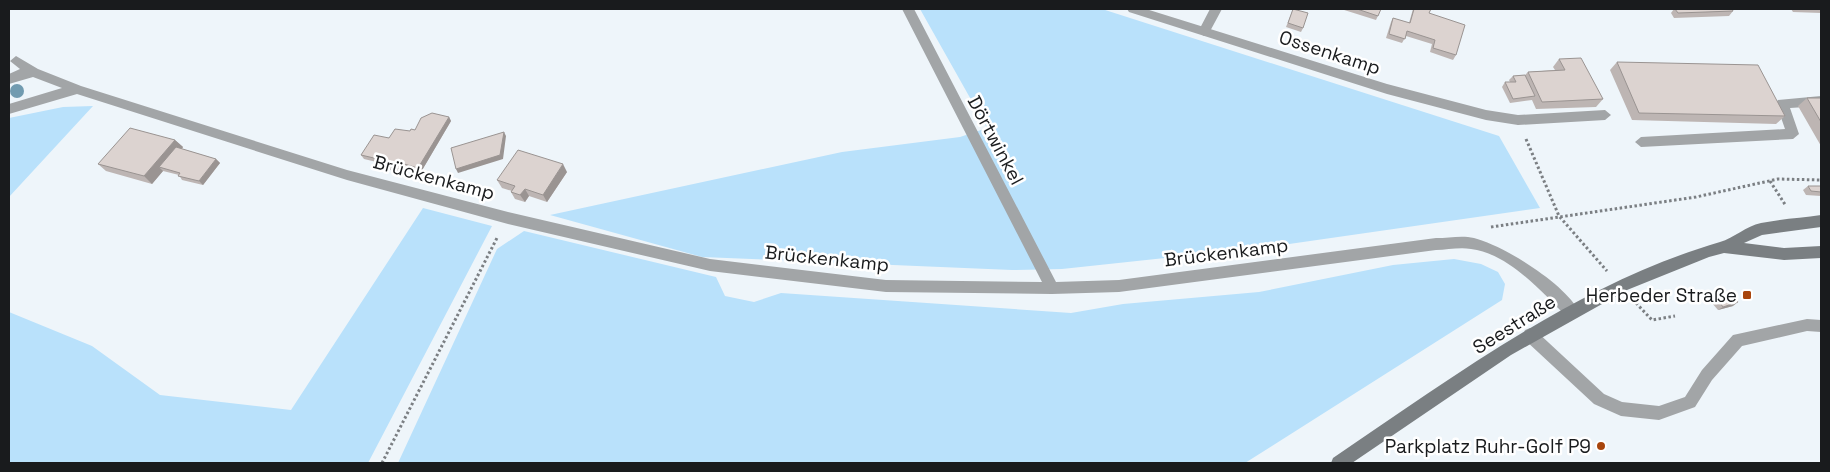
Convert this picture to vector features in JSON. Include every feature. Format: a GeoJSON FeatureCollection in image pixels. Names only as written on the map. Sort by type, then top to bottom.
{"type":"FeatureCollection","features":[{"type":"Feature","properties":{"kind":"main road","name":"Seestraße"},"geometry":{"type":"LineString","coordinates":[[1339,463],[1530,335],[1622,286],[1691,257],[1724,246],[1760,229],[1821,221]]}},
{"type":"Feature","properties":{"kind":"main road","name":"Seestraße"},"geometry":{"type":"LineString","coordinates":[[1724,246],[1784,254],[1821,252]]}},
{"type":"Feature","properties":{"kind":"street","name":"Dörtwinkel"},"geometry":{"type":"LineString","coordinates":[[908,9],[1052,288]]}},
{"type":"Feature","properties":{"kind":"street","name":"Ossenkamp"},"geometry":{"type":"LineString","coordinates":[[1133,9],[1387,89],[1486,115],[1518,120],[1605,115]]}},
{"type":"Feature","properties":{"kind":"street"},"geometry":{"type":"LineString","coordinates":[[1204,32],[1216,9]]}},
{"type":"Feature","properties":{"kind":"street","name":"Brückenkamp"},"geometry":{"type":"LineString","coordinates":[[16,61],[34,72],[77,89],[347,175],[508,218],[710,266],[886,286],[1052,288],[1119,286],[1436,244],[1473,243],[1504,256],[1547,287],[1572,312]]}},
{"type":"Feature","properties":{"kind":"street"},"geometry":{"type":"LineString","coordinates":[[9,78],[19,74],[34,72]]}},
{"type":"Feature","properties":{"kind":"street"},"geometry":{"type":"LineString","coordinates":[[9,109],[77,89]]}},
{"type":"Feature","properties":{"kind":"street"},"geometry":{"type":"LineString","coordinates":[[1641,142],[1793,134],[1782,103],[1821,101]]}},
{"type":"Feature","properties":{"kind":"street"},"geometry":{"type":"LineString","coordinates":[[1530,335],[1599,399],[1622,408],[1659,412],[1690,402],[1707,375],[1738,340],[1807,325],[1821,326]]}},
{"type":"Feature","properties":{"kind":"path"},"geometry":{"type":"LineString","coordinates":[[1518,120],[1559,216],[1652,320],[1675,316]]}},
{"type":"Feature","properties":{"kind":"path"},"geometry":{"type":"LineString","coordinates":[[1483,230],[1559,216],[1696,197],[1778,179],[1821,180]]}},
{"type":"Feature","properties":{"kind":"path"},"geometry":{"type":"LineString","coordinates":[[382,463],[508,218]]}},
{"type":"Feature","properties":{"kind":"shaded area"},"geometry":{"type":"Polygon","coordinates":[[[920,9],[1102,9],[1499,136],[1540,208],[1268,247],[1062,269],[1012,270],[702,257],[550,215],[842,152],[960,137],[987,128],[920,9]]]}},
{"type":"Feature","properties":{"kind":"shaded area"},"geometry":{"type":"Polygon","coordinates":[[[93,106],[9,197],[9,118],[63,107],[93,106]]]}},
{"type":"Feature","properties":{"kind":"shaded area"},"geometry":{"type":"Polygon","coordinates":[[[423,208],[492,226],[368,463],[9,463],[9,312],[92,346],[160,395],[291,410],[423,208]]]}},
{"type":"Feature","properties":{"kind":"shaded area"},"geometry":{"type":"Polygon","coordinates":[[[524,231],[716,277],[725,296],[754,302],[781,293],[1071,313],[1123,304],[1259,292],[1393,265],[1454,259],[1481,264],[1498,272],[1505,284],[1502,300],[1245,463],[398,463],[497,249],[524,231]]]}},
{"type":"Feature","properties":{"kind":"building"},"geometry":{"type":"Polygon","coordinates":[[[1293,9],[1308,13],[1303,28],[1288,23],[1293,9]]]}},
{"type":"Feature","properties":{"kind":"building"},"geometry":{"type":"Polygon","coordinates":[[[1357,9],[1381,9],[1378,16],[1357,9]]]}},
{"type":"Feature","properties":{"kind":"building"},"geometry":{"type":"Polygon","coordinates":[[[1414,9],[1431,9],[1429,13],[1465,25],[1456,55],[1433,48],[1435,40],[1407,31],[1405,39],[1389,34],[1393,18],[1410,23],[1414,9]]]}},
{"type":"Feature","properties":{"kind":"building"},"geometry":{"type":"Polygon","coordinates":[[[1675,9],[1732,9],[1733,11],[1678,13],[1675,9]]]}},
{"type":"Feature","properties":{"kind":"building"},"geometry":{"type":"Polygon","coordinates":[[[1581,58],[1603,99],[1542,102],[1528,72],[1565,70],[1559,59],[1581,58]]]}},
{"type":"Feature","properties":{"kind":"building"},"geometry":{"type":"Polygon","coordinates":[[[1617,62],[1758,65],[1785,116],[1639,113],[1617,62]]]}},
{"type":"Feature","properties":{"kind":"building"},"geometry":{"type":"Polygon","coordinates":[[[1525,75],[1535,96],[1513,99],[1505,82],[1516,82],[1513,76],[1525,75]]]}},
{"type":"Feature","properties":{"kind":"building"},"geometry":{"type":"Polygon","coordinates":[[[1807,98],[1821,98],[1821,122],[1807,98]]]}},
{"type":"Feature","properties":{"kind":"building"},"geometry":{"type":"Polygon","coordinates":[[[432,113],[449,117],[418,168],[404,164],[401,169],[387,166],[391,162],[361,155],[374,135],[389,138],[395,129],[415,130],[421,118],[432,113]]]}},
{"type":"Feature","properties":{"kind":"building"},"geometry":{"type":"Polygon","coordinates":[[[130,128],[175,140],[144,176],[98,164],[130,128]]]}},
{"type":"Feature","properties":{"kind":"building"},"geometry":{"type":"Polygon","coordinates":[[[504,132],[500,155],[456,169],[451,148],[504,132]]]}},
{"type":"Feature","properties":{"kind":"building"},"geometry":{"type":"Polygon","coordinates":[[[176,147],[216,159],[199,181],[178,176],[180,173],[159,167],[176,147]]]}},
{"type":"Feature","properties":{"kind":"building"},"geometry":{"type":"Polygon","coordinates":[[[518,150],[563,164],[543,195],[525,189],[520,195],[511,192],[515,186],[497,180],[518,150]]]}},
{"type":"Feature","properties":{"kind":"building"},"geometry":{"type":"Polygon","coordinates":[[[1808,186],[1821,186],[1821,192],[1811,191],[1808,186]]]}},
{"type":"Feature","properties":{"kind":"building"},"geometry":{"type":"Polygon","coordinates":[[[1732,295],[1738,302],[1723,307],[1717,299],[1732,295]]]}},
{"type":"Feature","properties":{"kind":"place","name":"Herbeder Straße"},"geometry":{"type":"Point","coordinates":[1747,295]}},
{"type":"Feature","properties":{"kind":"place","name":"Parkplatz Ruhr-Golf P9"},"geometry":{"type":"Point","coordinates":[1601,446]}}]}
